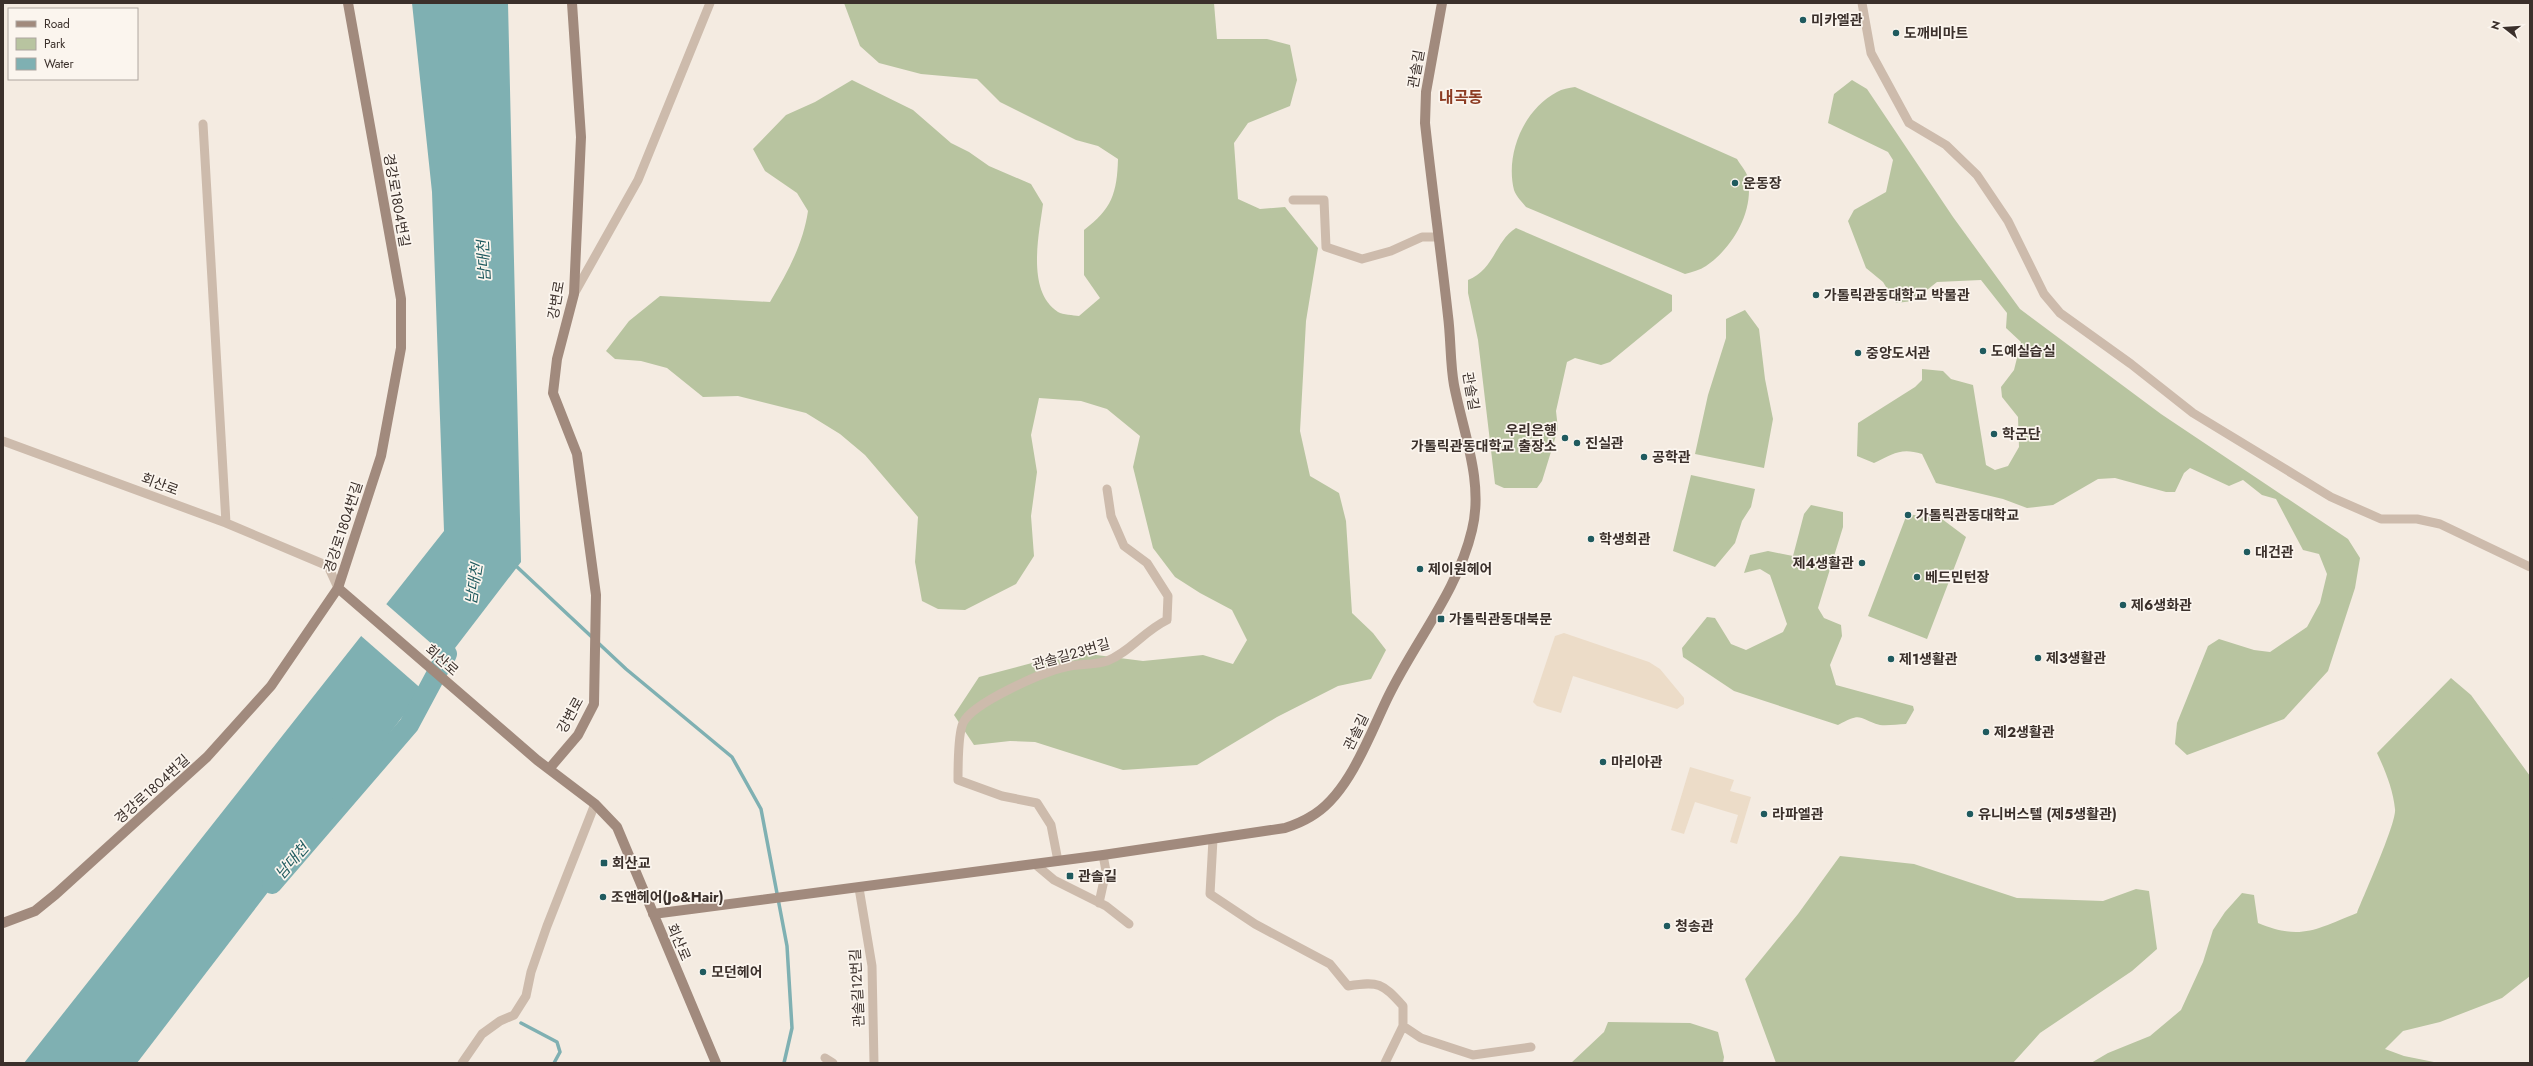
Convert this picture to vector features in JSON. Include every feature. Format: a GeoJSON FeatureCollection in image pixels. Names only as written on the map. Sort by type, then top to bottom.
{"type":"FeatureCollection","features":[{"type":"Feature","properties":{"kind":"street","name":"경강로1804번길"},"geometry":{"type":"LineString","coordinates":[[3,923],[35,911],[56,894],[207,757],[271,686],[338,588],[381,456],[401,348],[402,317],[401,299],[348,3]]}},
{"type":"Feature","properties":{"kind":"street","name":"강변로"},"geometry":{"type":"LineString","coordinates":[[549,769],[578,735],[594,704],[596,595],[577,454],[553,393],[558,359],[574,294],[581,137],[572,3]]}},
{"type":"Feature","properties":{"kind":"street"},"geometry":{"type":"LineString","coordinates":[[574,294],[638,180],[710,3]]}},
{"type":"Feature","properties":{"kind":"street","name":"관솔길"},"geometry":{"type":"LineString","coordinates":[[653,914],[1104,855],[1285,828],[1312,817],[1329,802],[1343,784],[1356,762],[1395,683],[1463,562],[1473,528],[1476,504],[1469,449],[1454,384],[1424,124],[1426,92],[1442,3]]}},
{"type":"Feature","properties":{"kind":"street"},"geometry":{"type":"LineString","coordinates":[[1862,3],[1871,53],[1908,123],[1946,146],[1978,175],[2008,221],[2044,294],[2060,313],[2131,364],[2193,413],[2332,497],[2382,519],[2417,519],[2440,524],[2530,567]]}},
{"type":"Feature","properties":{"kind":"street"},"geometry":{"type":"LineString","coordinates":[[203,124],[226,523]]}},
{"type":"Feature","properties":{"kind":"street"},"geometry":{"type":"LineString","coordinates":[[1293,200],[1324,200],[1326,247],[1362,258],[1391,251],[1422,237],[1438,237]]}},
{"type":"Feature","properties":{"kind":"street","name":"회산로"},"geometry":{"type":"LineString","coordinates":[[3,442],[226,523],[328,566],[338,588],[350,599],[537,760],[595,804],[617,827],[716,1063]]}},
{"type":"Feature","properties":{"kind":"street","name":"관솔길23번길"},"geometry":{"type":"LineString","coordinates":[[1058,861],[1051,825],[1038,803],[1002,796],[958,780],[963,723],[980,705],[1036,677],[1065,667],[1106,661],[1123,653],[1152,627],[1167,620],[1168,596],[1147,563],[1124,546],[1111,516],[1106,489]]}},
{"type":"Feature","properties":{"kind":"street"},"geometry":{"type":"LineString","coordinates":[[462,1063],[482,1034],[500,1021],[514,1016],[526,996],[531,972],[547,926],[595,804]]}},
{"type":"Feature","properties":{"kind":"street"},"geometry":{"type":"LineString","coordinates":[[1213,839],[1210,894],[1255,924],[1330,964],[1348,986],[1372,982],[1389,991],[1403,1006],[1403,1026],[1385,1063]]}},
{"type":"Feature","properties":{"kind":"street"},"geometry":{"type":"LineString","coordinates":[[1099,903],[1106,871],[1104,855]]}},
{"type":"Feature","properties":{"kind":"street"},"geometry":{"type":"LineString","coordinates":[[1034,864],[1054,880],[1099,903],[1129,924]]}},
{"type":"Feature","properties":{"kind":"street","name":"관솔길12번길"},"geometry":{"type":"LineString","coordinates":[[859,888],[872,966],[874,1063]]}},
{"type":"Feature","properties":{"kind":"street"},"geometry":{"type":"LineString","coordinates":[[1403,1026],[1421,1038],[1473,1054],[1531,1047]]}},
{"type":"Feature","properties":{"kind":"green space"},"geometry":{"type":"Polygon","coordinates":[[[844,3],[1214,3],[1217,39],[1267,39],[1290,45],[1297,80],[1290,106],[1248,123],[1234,143],[1238,199],[1260,209],[1285,207],[1318,248],[1306,321],[1300,431],[1310,476],[1339,493],[1346,521],[1352,613],[1373,633],[1386,650],[1371,679],[1338,686],[1277,717],[1197,765],[1123,770],[1035,742],[1010,741],[974,745],[954,715],[979,677],[1073,652],[1143,661],[1203,655],[1233,664],[1247,640],[1232,610],[1200,593],[1175,577],[1153,548],[1133,467],[1140,436],[1107,409],[1081,401],[1039,398],[1031,435],[1037,472],[1031,516],[1034,556],[1016,584],[965,610],[938,609],[922,601],[915,562],[918,517],[865,455],[840,434],[806,413],[738,396],[703,397],[667,368],[641,361],[615,359],[606,351],[629,321],[660,296],[770,302],[794,258],[806,223],[808,211],[797,193],[765,171],[753,149],[786,115],[815,102],[852,80],[913,110],[951,143],[969,152],[989,166],[1031,184],[1043,204],[1039,231],[1037,262],[1038,277],[1042,291],[1048,303],[1060,313],[1079,316],[1100,298],[1084,275],[1084,230],[1101,215],[1111,199],[1116,181],[1118,159],[1098,146],[1076,140],[1000,102],[977,79],[921,74],[879,63],[860,46],[844,3]]]}},
{"type":"Feature","properties":{"kind":"green space"},"geometry":{"type":"Polygon","coordinates":[[[1852,80],[1867,89],[1953,217],[2020,309],[2161,414],[2348,539],[2360,558],[2355,588],[2328,671],[2284,719],[2187,755],[2175,744],[2177,723],[2208,646],[2219,639],[2254,650],[2270,652],[2307,627],[2320,603],[2327,574],[2319,554],[2303,550],[2276,499],[2262,495],[2243,480],[2229,486],[2190,468],[2184,473],[2175,492],[2166,492],[2115,478],[2098,479],[2053,505],[2027,508],[2003,499],[1936,483],[1922,454],[1908,451],[1897,452],[1874,463],[1857,456],[1858,423],[1915,387],[1922,380],[1922,369],[1943,371],[1951,379],[1973,385],[1986,465],[1995,470],[2008,466],[2019,447],[2018,417],[2002,397],[2001,387],[2014,370],[2021,342],[2006,328],[2007,313],[1981,280],[1937,282],[1913,301],[1896,303],[1883,282],[1866,268],[1848,221],[1854,210],[1886,192],[1893,160],[1888,152],[1828,123],[1834,94],[1852,80]]]}},
{"type":"Feature","properties":{"kind":"green space"},"geometry":{"type":"Polygon","coordinates":[[[1575,87],[1737,159],[1747,175],[1749,188],[1745,214],[1740,226],[1725,249],[1706,266],[1699,270],[1685,274],[1526,207],[1518,197],[1514,190],[1512,162],[1520,134],[1535,109],[1545,100],[1559,91],[1575,87]]]}},
{"type":"Feature","properties":{"kind":"green space"},"geometry":{"type":"Polygon","coordinates":[[[1516,228],[1672,295],[1672,311],[1610,362],[1601,365],[1575,358],[1567,362],[1556,411],[1558,429],[1542,481],[1537,488],[1504,488],[1495,484],[1478,340],[1468,293],[1468,280],[1484,269],[1503,240],[1516,228]]]}},
{"type":"Feature","properties":{"kind":"green space"},"geometry":{"type":"Polygon","coordinates":[[[1745,310],[1759,329],[1765,379],[1773,419],[1764,468],[1695,454],[1708,395],[1726,338],[1726,319],[1745,310]]]}},
{"type":"Feature","properties":{"kind":"green space"},"geometry":{"type":"Polygon","coordinates":[[[1691,475],[1755,489],[1751,507],[1742,521],[1735,543],[1715,567],[1673,551],[1691,475]]]}},
{"type":"Feature","properties":{"kind":"green space"},"geometry":{"type":"Polygon","coordinates":[[[1811,505],[1843,512],[1843,527],[1818,608],[1824,618],[1841,625],[1842,636],[1830,665],[1836,685],[1913,706],[1914,710],[1906,724],[1880,725],[1856,717],[1838,725],[1734,691],[1683,657],[1682,648],[1707,617],[1715,618],[1731,644],[1746,650],[1783,632],[1787,624],[1770,575],[1760,569],[1744,573],[1750,555],[1768,551],[1793,556],[1804,514],[1811,505]]]}},
{"type":"Feature","properties":{"kind":"green space","name":"베드민턴장"},"geometry":{"type":"Polygon","coordinates":[[[1907,514],[1942,519],[1966,537],[1927,639],[1868,616],[1907,514]]]}},
{"type":"Feature","properties":{"kind":"green space"},"geometry":{"type":"Polygon","coordinates":[[[2451,678],[2471,695],[2530,776],[2530,976],[2502,998],[2440,1022],[2403,1031],[2385,1049],[2404,1056],[2439,1063],[2091,1063],[2108,1053],[2150,1036],[2181,1010],[2203,962],[2213,930],[2225,912],[2242,893],[2254,895],[2258,923],[2286,931],[2309,931],[2357,913],[2386,843],[2395,809],[2391,787],[2377,753],[2451,678]]]}},
{"type":"Feature","properties":{"kind":"green space"},"geometry":{"type":"Polygon","coordinates":[[[1840,856],[1914,864],[2017,898],[2103,901],[2136,889],[2149,891],[2157,949],[2132,971],[2040,1033],[2013,1063],[1776,1063],[1745,979],[1798,914],[1840,856]]]}},
{"type":"Feature","properties":{"kind":"green space"},"geometry":{"type":"Polygon","coordinates":[[[1608,1022],[1690,1023],[1718,1032],[1724,1057],[1723,1063],[1571,1063],[1604,1032],[1608,1022]]]}},
{"type":"Feature","properties":{"kind":"shaded area"},"geometry":{"type":"Polygon","coordinates":[[[1564,633],[1649,662],[1660,669],[1684,698],[1684,704],[1677,709],[1573,676],[1561,713],[1537,706],[1533,702],[1555,636],[1564,633]]]}},
{"type":"Feature","properties":{"kind":"shaded area"},"geometry":{"type":"Polygon","coordinates":[[[1690,767],[1734,780],[1730,791],[1751,797],[1737,844],[1730,842],[1738,815],[1695,802],[1684,834],[1671,830],[1690,767]]]}},
{"type":"Feature","properties":{"kind":"water"},"geometry":{"type":"Polygon","coordinates":[[[412,3],[508,3],[521,562],[137,1063],[24,1063],[444,531],[432,192],[412,3]]]}},
{"type":"Feature","properties":{"kind":"pier"},"geometry":{"type":"Polygon","coordinates":[[[385,603],[449,659],[425,692],[360,635],[385,603]]]}},
{"type":"Feature","properties":{"kind":"waterway"},"geometry":{"type":"LineString","coordinates":[[515,565],[626,669],[732,757],[761,809],[787,946],[792,1028],[784,1063]]}},
{"type":"Feature","properties":{"kind":"waterway","name":"남대천"},"geometry":{"type":"LineString","coordinates":[[272,884],[409,725],[447,654]]}},
{"type":"Feature","properties":{"kind":"waterway"},"geometry":{"type":"LineString","coordinates":[[521,1023],[557,1042],[560,1052],[554,1063]]}},
{"type":"Feature","properties":{"kind":"place","name":"미카엘관"},"geometry":{"type":"Point","coordinates":[1803,20]}},
{"type":"Feature","properties":{"kind":"place","name":"도깨비마트"},"geometry":{"type":"Point","coordinates":[1896,33]}},
{"type":"Feature","properties":{"kind":"place","name":"운동장"},"geometry":{"type":"Point","coordinates":[1735,183]}},
{"type":"Feature","properties":{"kind":"place","name":"가톨릭관동대학교 박물관"},"geometry":{"type":"Point","coordinates":[1816,295]}},
{"type":"Feature","properties":{"kind":"place","name":"도예실습실"},"geometry":{"type":"Point","coordinates":[1983,351]}},
{"type":"Feature","properties":{"kind":"place","name":"중앙도서관"},"geometry":{"type":"Point","coordinates":[1858,353]}},
{"type":"Feature","properties":{"kind":"place","name":"학군단"},"geometry":{"type":"Point","coordinates":[1994,434]}},
{"type":"Feature","properties":{"kind":"place","name":"우리은행 가톨릭관동대학교 출장소"},"geometry":{"type":"Point","coordinates":[1565,438]}},
{"type":"Feature","properties":{"kind":"place","name":"진실관"},"geometry":{"type":"Point","coordinates":[1577,443]}},
{"type":"Feature","properties":{"kind":"place","name":"공학관"},"geometry":{"type":"Point","coordinates":[1644,457]}},
{"type":"Feature","properties":{"kind":"place","name":"가톨릭관동대학교"},"geometry":{"type":"Point","coordinates":[1908,515]}},
{"type":"Feature","properties":{"kind":"place","name":"학생회관"},"geometry":{"type":"Point","coordinates":[1591,539]}},
{"type":"Feature","properties":{"kind":"place","name":"대건관"},"geometry":{"type":"Point","coordinates":[2247,552]}},
{"type":"Feature","properties":{"kind":"place","name":"제4생활관"},"geometry":{"type":"Point","coordinates":[1862,563]}},
{"type":"Feature","properties":{"kind":"place","name":"제이원헤어"},"geometry":{"type":"Point","coordinates":[1420,569]}},
{"type":"Feature","properties":{"kind":"place","name":"베드민턴장"},"geometry":{"type":"Point","coordinates":[1917,577]}},
{"type":"Feature","properties":{"kind":"place","name":"제6생화관"},"geometry":{"type":"Point","coordinates":[2123,605]}},
{"type":"Feature","properties":{"kind":"place","name":"가톨릭관동대북문"},"geometry":{"type":"Point","coordinates":[1441,619]}},
{"type":"Feature","properties":{"kind":"place","name":"제3생활관"},"geometry":{"type":"Point","coordinates":[2038,658]}},
{"type":"Feature","properties":{"kind":"place","name":"제1생활관"},"geometry":{"type":"Point","coordinates":[1891,659]}},
{"type":"Feature","properties":{"kind":"place","name":"제2생활관"},"geometry":{"type":"Point","coordinates":[1986,732]}},
{"type":"Feature","properties":{"kind":"place","name":"마리아관"},"geometry":{"type":"Point","coordinates":[1603,762]}},
{"type":"Feature","properties":{"kind":"place","name":"라파엘관"},"geometry":{"type":"Point","coordinates":[1764,814]}},
{"type":"Feature","properties":{"kind":"place","name":"유니버스텔 (제5생활관)"},"geometry":{"type":"Point","coordinates":[1970,814]}},
{"type":"Feature","properties":{"kind":"place","name":"회산교"},"geometry":{"type":"Point","coordinates":[604,863]}},
{"type":"Feature","properties":{"kind":"place","name":"관솔길"},"geometry":{"type":"Point","coordinates":[1070,876]}},
{"type":"Feature","properties":{"kind":"place","name":"조앤헤어(Jo&Hair)"},"geometry":{"type":"Point","coordinates":[603,897]}},
{"type":"Feature","properties":{"kind":"place","name":"청송관"},"geometry":{"type":"Point","coordinates":[1667,926]}},
{"type":"Feature","properties":{"kind":"place","name":"모던헤어"},"geometry":{"type":"Point","coordinates":[703,972]}},
{"type":"Feature","properties":{"kind":"district","name":"내곡동"},"geometry":{"type":"Point","coordinates":[1461,97]}}]}
